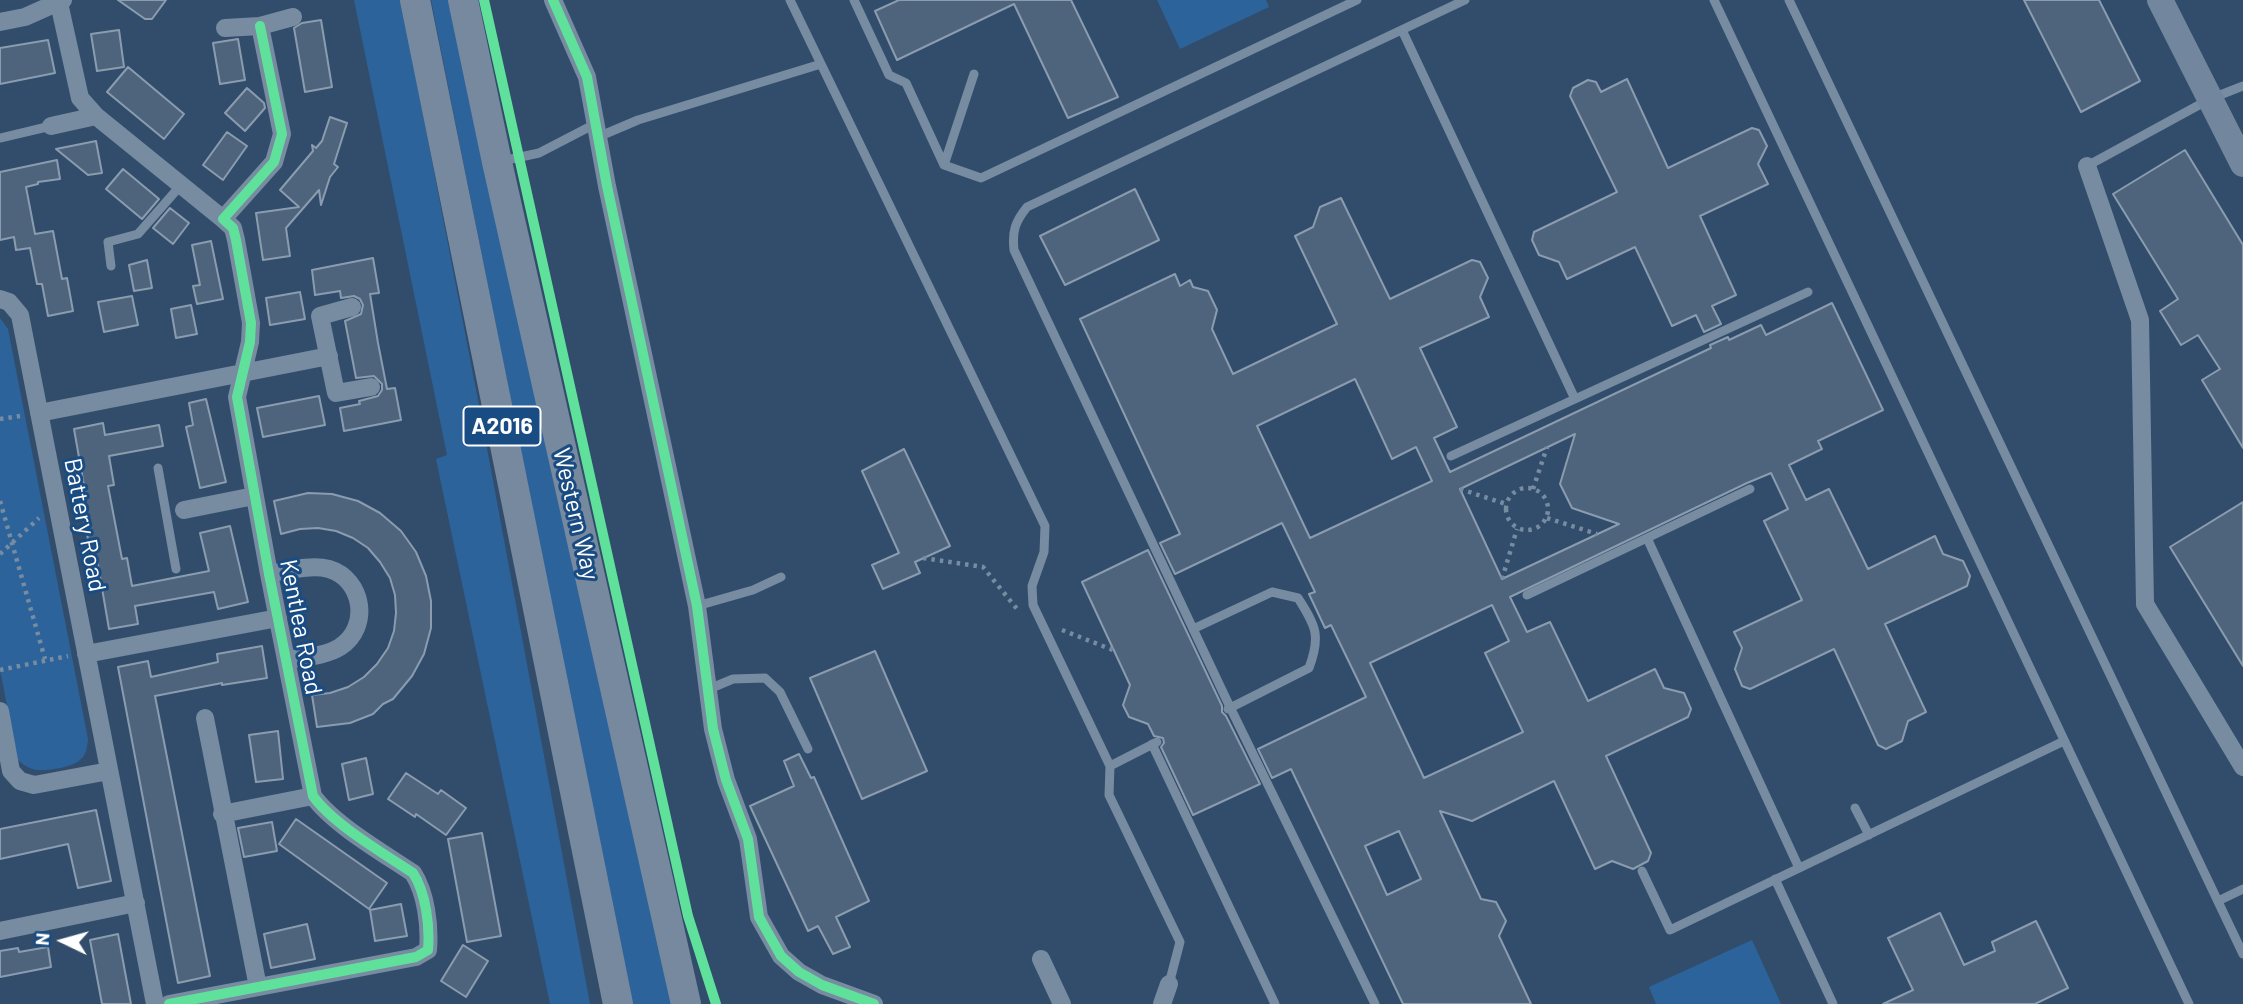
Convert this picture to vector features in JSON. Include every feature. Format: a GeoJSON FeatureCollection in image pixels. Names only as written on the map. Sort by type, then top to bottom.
{"type":"FeatureCollection","features":[{"type":"Feature","properties":{"kind":"main road","name":"A2016"},"geometry":{"type":"LineString","coordinates":[[415,0],[618,1004]]}},
{"type":"Feature","properties":{"kind":"main road","name":"Western Way"},"geometry":{"type":"LineString","coordinates":[[463,0],[496,162],[687,1004]]}},
{"type":"Feature","properties":{"kind":"street"},"geometry":{"type":"LineString","coordinates":[[553,0],[587,77],[697,606],[713,729],[726,780],[748,839],[759,917],[781,956],[799,972],[822,985],[874,1004]]}},
{"type":"Feature","properties":{"kind":"street"},"geometry":{"type":"LineString","coordinates":[[2160,0],[2243,164]]}},
{"type":"Feature","properties":{"kind":"street","name":"Kentlea Road"},"geometry":{"type":"LineString","coordinates":[[0,22],[25,17],[61,1],[80,98],[96,116],[233,228],[251,323],[250,342],[237,397],[313,796]]}},
{"type":"Feature","properties":{"kind":"street"},"geometry":{"type":"LineString","coordinates":[[225,27],[260,26],[293,17]]}},
{"type":"Feature","properties":{"kind":"street"},"geometry":{"type":"LineString","coordinates":[[223,219],[274,162],[282,134],[260,26]]}},
{"type":"Feature","properties":{"kind":"street"},"geometry":{"type":"LineString","coordinates":[[51,127],[96,116]]}},
{"type":"Feature","properties":{"kind":"street"},"geometry":{"type":"LineString","coordinates":[[2087,166],[2140,320],[2145,604],[2243,766]]}},
{"type":"Feature","properties":{"kind":"street","name":"Battery Road"},"geometry":{"type":"LineString","coordinates":[[0,299],[9,302],[20,315],[155,1004]]}},
{"type":"Feature","properties":{"kind":"street"},"geometry":{"type":"LineString","coordinates":[[352,307],[320,316],[336,393],[371,387]]}},
{"type":"Feature","properties":{"kind":"street"},"geometry":{"type":"LineString","coordinates":[[39,413],[329,356]]}},
{"type":"Feature","properties":{"kind":"street"},"geometry":{"type":"LineString","coordinates":[[184,510],[254,496]]}},
{"type":"Feature","properties":{"kind":"street","name":"Kentlea Road"},"geometry":{"type":"LineString","coordinates":[[269,574],[326,568],[341,574],[355,588],[360,606],[359,622],[352,636],[340,647],[287,660]]}},
{"type":"Feature","properties":{"kind":"street","name":"Kentlea Road"},"geometry":{"type":"LineString","coordinates":[[86,654],[278,618]]}},
{"type":"Feature","properties":{"kind":"street"},"geometry":{"type":"LineString","coordinates":[[0,712],[11,771],[20,781],[34,785],[109,771]]}},
{"type":"Feature","properties":{"kind":"street"},"geometry":{"type":"LineString","coordinates":[[205,718],[258,987]]}},
{"type":"Feature","properties":{"kind":"street"},"geometry":{"type":"LineString","coordinates":[[169,1004],[416,957],[428,950],[429,933],[419,882],[413,873],[335,819],[313,796],[222,814]]}},
{"type":"Feature","properties":{"kind":"street","name":"A2016"},"geometry":{"type":"LineString","coordinates":[[589,853],[606,1004]]}},
{"type":"Feature","properties":{"kind":"street"},"geometry":{"type":"LineString","coordinates":[[0,931],[135,903]]}},
{"type":"Feature","properties":{"kind":"street","name":"Western Way"},"geometry":{"type":"LineString","coordinates":[[674,946],[694,1004]]}},
{"type":"Feature","properties":{"kind":"street"},"geometry":{"type":"LineString","coordinates":[[1041,958],[1062,1004]]}},
{"type":"Feature","properties":{"kind":"street"},"geometry":{"type":"LineString","coordinates":[[1162,1004],[1168,984]]}},
{"type":"Feature","properties":{"kind":"lane"},"geometry":{"type":"LineString","coordinates":[[790,0],[1045,526],[1044,552],[1032,586],[1033,605],[1110,766],[1109,795],[1180,942],[1168,984]]}},
{"type":"Feature","properties":{"kind":"lane"},"geometry":{"type":"LineString","coordinates":[[854,0],[889,75],[906,83],[944,165],[981,178],[1357,0]]}},
{"type":"Feature","properties":{"kind":"lane"},"geometry":{"type":"LineString","coordinates":[[1375,1004],[1228,708],[1014,250],[1012,235],[1016,222],[1027,207],[1465,0]]}},
{"type":"Feature","properties":{"kind":"lane"},"geometry":{"type":"LineString","coordinates":[[1714,0],[2189,1004]]}},
{"type":"Feature","properties":{"kind":"lane"},"geometry":{"type":"LineString","coordinates":[[1789,0],[2243,954]]}},
{"type":"Feature","properties":{"kind":"lane"},"geometry":{"type":"LineString","coordinates":[[1402,30],[1575,399]]}},
{"type":"Feature","properties":{"kind":"lane"},"geometry":{"type":"LineString","coordinates":[[496,162],[539,152],[597,131],[821,64]]}},
{"type":"Feature","properties":{"kind":"lane"},"geometry":{"type":"LineString","coordinates":[[944,165],[974,74]]}},
{"type":"Feature","properties":{"kind":"lane"},"geometry":{"type":"LineString","coordinates":[[2087,166],[2210,99],[2243,86]]}},
{"type":"Feature","properties":{"kind":"lane"},"geometry":{"type":"LineString","coordinates":[[0,138],[51,127]]}},
{"type":"Feature","properties":{"kind":"lane"},"geometry":{"type":"LineString","coordinates":[[111,266],[108,242],[138,234],[181,185]]}},
{"type":"Feature","properties":{"kind":"lane"},"geometry":{"type":"LineString","coordinates":[[1451,456],[1808,292]]}},
{"type":"Feature","properties":{"kind":"lane"},"geometry":{"type":"LineString","coordinates":[[158,468],[176,569]]}},
{"type":"Feature","properties":{"kind":"lane"},"geometry":{"type":"LineString","coordinates":[[1527,595],[1750,489]]}},
{"type":"Feature","properties":{"kind":"lane"},"geometry":{"type":"LineString","coordinates":[[166,513],[184,510]]}},
{"type":"Feature","properties":{"kind":"lane"},"geometry":{"type":"LineString","coordinates":[[1647,538],[1799,868]]}},
{"type":"Feature","properties":{"kind":"lane"},"geometry":{"type":"LineString","coordinates":[[697,606],[753,590],[781,577]]}},
{"type":"Feature","properties":{"kind":"lane"},"geometry":{"type":"LineString","coordinates":[[1193,629],[1272,592],[1298,598],[1313,621],[1317,647],[1309,668],[1228,708]]}},
{"type":"Feature","properties":{"kind":"lane"},"geometry":{"type":"LineString","coordinates":[[709,689],[733,679],[765,678],[780,692],[808,749]]}},
{"type":"Feature","properties":{"kind":"lane"},"geometry":{"type":"LineString","coordinates":[[1642,871],[1670,930],[2064,740]]}},
{"type":"Feature","properties":{"kind":"lane"},"geometry":{"type":"LineString","coordinates":[[1110,766],[1154,743],[1275,1004]]}},
{"type":"Feature","properties":{"kind":"lane"},"geometry":{"type":"LineString","coordinates":[[1855,808],[1869,835]]}},
{"type":"Feature","properties":{"kind":"lane"},"geometry":{"type":"LineString","coordinates":[[1775,879],[1833,1004]]}},
{"type":"Feature","properties":{"kind":"lane"},"geometry":{"type":"LineString","coordinates":[[2218,901],[2243,889]]}},
{"type":"Feature","properties":{"kind":"path"},"geometry":{"type":"LineString","coordinates":[[1533,489],[1547,447]]}},
{"type":"Feature","properties":{"kind":"path"},"geometry":{"type":"LineString","coordinates":[[1460,489],[1506,504]]}},
{"type":"Feature","properties":{"kind":"path"},"geometry":{"type":"LineString","coordinates":[[1520,489],[1533,489],[1540,492],[1548,503],[1547,518],[1531,531],[1517,528],[1507,518],[1506,504],[1513,493],[1520,489]]}},
{"type":"Feature","properties":{"kind":"path"},"geometry":{"type":"LineString","coordinates":[[0,500],[45,659]]}},
{"type":"Feature","properties":{"kind":"path"},"geometry":{"type":"LineString","coordinates":[[0,555],[55,503]]}},
{"type":"Feature","properties":{"kind":"path"},"geometry":{"type":"LineString","coordinates":[[1547,518],[1597,534]]}},
{"type":"Feature","properties":{"kind":"path"},"geometry":{"type":"LineString","coordinates":[[1502,579],[1517,528]]}},
{"type":"Feature","properties":{"kind":"path"},"geometry":{"type":"LineString","coordinates":[[0,670],[45,659],[86,654]]}},
{"type":"Feature","properties":{"kind":"shaded area"},"geometry":{"type":"Polygon","coordinates":[[[354,0],[401,0],[590,1004],[550,1004],[436,459],[447,455],[354,0]]]}},
{"type":"Feature","properties":{"kind":"shaded area"},"geometry":{"type":"Polygon","coordinates":[[[431,0],[448,0],[673,1004],[631,1004],[431,0]]]}},
{"type":"Feature","properties":{"kind":"shaded area"},"geometry":{"type":"Polygon","coordinates":[[[1157,0],[1266,0],[1269,7],[1180,49],[1157,0]]]}},
{"type":"Feature","properties":{"kind":"shaded area"},"geometry":{"type":"Polygon","coordinates":[[[0,318],[8,329],[88,739],[85,753],[80,760],[66,767],[48,770],[32,769],[18,760],[0,670],[0,318]]]}},
{"type":"Feature","properties":{"kind":"shaded area"},"geometry":{"type":"Polygon","coordinates":[[[1752,940],[1781,1004],[1656,1004],[1649,987],[1752,940]]]}},
{"type":"Feature","properties":{"kind":"building"},"geometry":{"type":"Polygon","coordinates":[[[118,0],[166,0],[152,19],[145,19],[118,0]]]}},
{"type":"Feature","properties":{"kind":"building"},"geometry":{"type":"Polygon","coordinates":[[[899,0],[1071,0],[1118,97],[1068,118],[1014,4],[897,60],[875,11],[899,0]]]}},
{"type":"Feature","properties":{"kind":"building"},"geometry":{"type":"Polygon","coordinates":[[[2024,0],[2099,0],[2140,81],[2081,112],[2024,0]]]}},
{"type":"Feature","properties":{"kind":"building"},"geometry":{"type":"Polygon","coordinates":[[[321,20],[332,87],[305,92],[294,28],[302,23],[321,20]]]}},
{"type":"Feature","properties":{"kind":"building"},"geometry":{"type":"Polygon","coordinates":[[[119,30],[124,67],[97,71],[91,34],[119,30]]]}},
{"type":"Feature","properties":{"kind":"building"},"geometry":{"type":"Polygon","coordinates":[[[238,39],[245,80],[220,84],[213,43],[238,39]]]}},
{"type":"Feature","properties":{"kind":"building"},"geometry":{"type":"Polygon","coordinates":[[[48,40],[55,73],[0,84],[0,48],[48,40]]]}},
{"type":"Feature","properties":{"kind":"building"},"geometry":{"type":"Polygon","coordinates":[[[128,67],[184,114],[164,139],[107,92],[128,67]]]}},
{"type":"Feature","properties":{"kind":"building"},"geometry":{"type":"Polygon","coordinates":[[[1627,79],[1668,168],[1752,128],[1759,130],[1767,146],[1758,164],[1768,184],[1700,216],[1736,295],[1712,306],[1721,324],[1704,332],[1696,315],[1672,326],[1635,247],[1567,279],[1559,262],[1539,255],[1532,240],[1534,232],[1617,192],[1570,96],[1573,88],[1588,80],[1596,82],[1601,92],[1627,79]]]}},
{"type":"Feature","properties":{"kind":"building"},"geometry":{"type":"Polygon","coordinates":[[[247,88],[264,103],[265,108],[245,131],[225,113],[247,88]]]}},
{"type":"Feature","properties":{"kind":"building"},"geometry":{"type":"Polygon","coordinates":[[[330,117],[347,123],[334,164],[338,167],[330,177],[321,205],[319,190],[286,228],[290,256],[263,260],[256,213],[299,207],[280,190],[313,151],[312,145],[316,148],[322,141],[330,117]]]}},
{"type":"Feature","properties":{"kind":"building"},"geometry":{"type":"Polygon","coordinates":[[[227,132],[247,146],[223,180],[203,165],[227,132]]]}},
{"type":"Feature","properties":{"kind":"building"},"geometry":{"type":"Polygon","coordinates":[[[96,141],[102,173],[88,175],[56,149],[96,141]]]}},
{"type":"Feature","properties":{"kind":"building"},"geometry":{"type":"Polygon","coordinates":[[[2185,150],[2243,245],[2243,448],[2202,380],[2220,369],[2198,335],[2181,345],[2160,311],[2178,299],[2113,194],[2185,150]]]}},
{"type":"Feature","properties":{"kind":"building"},"geometry":{"type":"Polygon","coordinates":[[[57,160],[60,179],[38,182],[26,187],[35,234],[53,231],[62,279],[67,278],[73,311],[48,316],[42,284],[37,284],[30,248],[16,250],[14,237],[0,240],[0,172],[57,160]]]}},
{"type":"Feature","properties":{"kind":"building"},"geometry":{"type":"Polygon","coordinates":[[[123,169],[159,199],[142,219],[106,189],[123,169]]]}},
{"type":"Feature","properties":{"kind":"building"},"geometry":{"type":"Polygon","coordinates":[[[1135,189],[1159,240],[1065,285],[1040,236],[1135,189]]]}},
{"type":"Feature","properties":{"kind":"building"},"geometry":{"type":"Polygon","coordinates":[[[1341,198],[1390,299],[1472,260],[1480,262],[1488,278],[1480,297],[1489,317],[1420,348],[1457,427],[1434,438],[1450,472],[1711,348],[1710,345],[1728,337],[1729,340],[1761,325],[1766,335],[1832,303],[1883,410],[1818,441],[1822,449],[1789,465],[1806,500],[1829,489],[1868,569],[1935,536],[1943,554],[1963,561],[1970,576],[1967,586],[1885,624],[1926,712],[1908,721],[1902,741],[1886,749],[1878,745],[1834,649],[1750,689],[1742,686],[1735,669],[1742,648],[1734,632],[1802,600],[1764,521],[1788,509],[1771,473],[1510,597],[1527,632],[1550,622],[1588,701],[1655,669],[1664,688],[1684,693],[1691,709],[1688,717],[1606,756],[1651,853],[1648,861],[1633,869],[1612,861],[1595,869],[1554,781],[1472,821],[1440,811],[1481,899],[1496,902],[1506,921],[1499,936],[1531,1004],[1403,1004],[1291,769],[1272,778],[1258,749],[1366,697],[1331,625],[1325,628],[1309,594],[1315,592],[1282,523],[1175,574],[1160,543],[1180,534],[1080,319],[1175,274],[1180,286],[1190,280],[1193,287],[1208,291],[1217,310],[1212,329],[1233,374],[1337,324],[1295,236],[1313,227],[1320,207],[1341,198]],[[1355,379],[1257,426],[1310,538],[1432,481],[1416,447],[1392,459],[1355,379]],[[1575,434],[1460,489],[1502,579],[1619,524],[1572,508],[1560,484],[1575,434]],[[1492,605],[1370,663],[1424,778],[1523,732],[1485,653],[1509,641],[1492,605]],[[1399,831],[1365,846],[1387,895],[1421,879],[1399,831]]]}},
{"type":"Feature","properties":{"kind":"building"},"geometry":{"type":"Polygon","coordinates":[[[170,208],[189,223],[173,244],[153,228],[170,208]]]}},
{"type":"Feature","properties":{"kind":"building"},"geometry":{"type":"Polygon","coordinates":[[[211,241],[223,299],[197,304],[193,286],[200,285],[192,245],[211,241]]]}},
{"type":"Feature","properties":{"kind":"building"},"geometry":{"type":"Polygon","coordinates":[[[373,258],[379,293],[370,294],[378,343],[387,389],[395,388],[401,420],[344,431],[340,408],[360,404],[359,401],[378,396],[382,384],[374,376],[356,378],[345,321],[361,314],[363,305],[360,299],[354,296],[341,298],[340,291],[315,295],[312,270],[373,258]]]}},
{"type":"Feature","properties":{"kind":"building"},"geometry":{"type":"Polygon","coordinates":[[[147,260],[152,288],[134,291],[129,265],[147,260]]]}},
{"type":"Feature","properties":{"kind":"building"},"geometry":{"type":"Polygon","coordinates":[[[300,292],[305,319],[270,325],[266,298],[300,292]]]}},
{"type":"Feature","properties":{"kind":"building"},"geometry":{"type":"Polygon","coordinates":[[[132,296],[138,325],[104,332],[98,302],[132,296]]]}},
{"type":"Feature","properties":{"kind":"building"},"geometry":{"type":"Polygon","coordinates":[[[191,305],[197,334],[176,338],[171,309],[191,305]]]}},
{"type":"Feature","properties":{"kind":"building"},"geometry":{"type":"Polygon","coordinates":[[[319,396],[325,425],[263,437],[257,408],[319,396]]]}},
{"type":"Feature","properties":{"kind":"building"},"geometry":{"type":"Polygon","coordinates":[[[206,399],[226,482],[200,488],[186,427],[193,425],[189,403],[206,399]]]}},
{"type":"Feature","properties":{"kind":"building"},"geometry":{"type":"Polygon","coordinates":[[[103,423],[105,435],[159,425],[163,446],[109,456],[114,485],[108,486],[122,559],[127,558],[132,586],[209,571],[200,533],[230,526],[248,602],[218,609],[214,592],[135,606],[138,624],[109,629],[97,559],[92,560],[80,498],[86,497],[74,429],[103,423]]]}},
{"type":"Feature","properties":{"kind":"building"},"geometry":{"type":"Polygon","coordinates":[[[904,449],[950,546],[915,562],[920,573],[883,589],[872,565],[899,553],[862,471],[904,449]]]}},
{"type":"Feature","properties":{"kind":"building"},"geometry":{"type":"Polygon","coordinates":[[[308,493],[332,494],[358,501],[380,513],[401,531],[416,552],[426,576],[431,601],[431,628],[424,654],[412,676],[393,699],[373,714],[350,723],[317,727],[312,695],[348,687],[364,677],[388,648],[396,613],[390,578],[368,548],[336,531],[318,528],[281,534],[274,501],[308,493]]]}},
{"type":"Feature","properties":{"kind":"building"},"geometry":{"type":"Polygon","coordinates":[[[2243,502],[2243,666],[2170,547],[2243,502]]]}},
{"type":"Feature","properties":{"kind":"building"},"geometry":{"type":"Polygon","coordinates":[[[1148,550],[1222,706],[1222,712],[1260,784],[1193,815],[1161,747],[1163,738],[1154,736],[1148,724],[1129,717],[1123,705],[1130,685],[1082,582],[1148,550]]]}},
{"type":"Feature","properties":{"kind":"building"},"geometry":{"type":"Polygon","coordinates":[[[262,646],[267,678],[222,683],[155,696],[210,976],[178,983],[118,667],[148,661],[151,677],[218,662],[217,654],[262,646]]]}},
{"type":"Feature","properties":{"kind":"building"},"geometry":{"type":"Polygon","coordinates":[[[875,651],[927,771],[862,799],[810,678],[875,651]]]}},
{"type":"Feature","properties":{"kind":"building"},"geometry":{"type":"Polygon","coordinates":[[[278,731],[283,779],[256,782],[249,735],[278,731]]]}},
{"type":"Feature","properties":{"kind":"building"},"geometry":{"type":"Polygon","coordinates":[[[799,754],[811,778],[814,777],[869,901],[836,917],[850,947],[833,954],[818,926],[808,931],[750,806],[794,786],[784,761],[799,754]]]}},
{"type":"Feature","properties":{"kind":"building"},"geometry":{"type":"Polygon","coordinates":[[[366,758],[373,794],[349,800],[342,764],[366,758]]]}},
{"type":"Feature","properties":{"kind":"building"},"geometry":{"type":"Polygon","coordinates":[[[406,773],[438,794],[441,790],[466,808],[446,835],[388,799],[406,773]]]}},
{"type":"Feature","properties":{"kind":"building"},"geometry":{"type":"Polygon","coordinates":[[[96,810],[111,881],[78,888],[68,844],[0,859],[0,829],[96,810]]]}},
{"type":"Feature","properties":{"kind":"building"},"geometry":{"type":"Polygon","coordinates":[[[296,819],[387,883],[369,909],[279,844],[296,819]]]}},
{"type":"Feature","properties":{"kind":"building"},"geometry":{"type":"Polygon","coordinates":[[[272,822],[277,851],[244,857],[238,828],[272,822]]]}},
{"type":"Feature","properties":{"kind":"building"},"geometry":{"type":"Polygon","coordinates":[[[482,833],[501,936],[467,942],[448,839],[482,833]]]}},
{"type":"Feature","properties":{"kind":"building"},"geometry":{"type":"Polygon","coordinates":[[[401,904],[407,936],[375,941],[370,910],[401,904]]]}},
{"type":"Feature","properties":{"kind":"building"},"geometry":{"type":"Polygon","coordinates":[[[1940,913],[1964,965],[1995,951],[1992,942],[2036,921],[2068,988],[2035,1004],[1883,1004],[1913,990],[1888,938],[1940,913]]]}},
{"type":"Feature","properties":{"kind":"building"},"geometry":{"type":"Polygon","coordinates":[[[307,924],[315,959],[271,968],[264,934],[307,924]]]}},
{"type":"Feature","properties":{"kind":"building"},"geometry":{"type":"Polygon","coordinates":[[[118,934],[131,1004],[102,1004],[90,940],[118,934]]]}},
{"type":"Feature","properties":{"kind":"building"},"geometry":{"type":"Polygon","coordinates":[[[463,945],[488,961],[466,997],[441,981],[463,945]]]}},
{"type":"Feature","properties":{"kind":"building"},"geometry":{"type":"Polygon","coordinates":[[[48,947],[51,967],[0,977],[0,951],[18,948],[19,952],[48,947]]]}},
{"type":"Feature","properties":{"kind":"cycle path"},"geometry":{"type":"LineString","coordinates":[[484,0],[688,916],[716,1004]]}},
{"type":"Feature","properties":{"kind":"cycle path"},"geometry":{"type":"LineString","coordinates":[[553,0],[587,77],[607,186],[697,606],[713,729],[726,780],[748,839],[759,917],[781,956],[799,972],[822,985],[874,1004]]}},
{"type":"Feature","properties":{"kind":"cycle path"},"geometry":{"type":"LineString","coordinates":[[169,1004],[416,957],[428,950],[426,910],[413,873],[333,817],[313,796],[269,574],[237,397],[250,342],[251,323],[233,228],[223,219],[274,162],[282,134],[260,26]]}}]}
